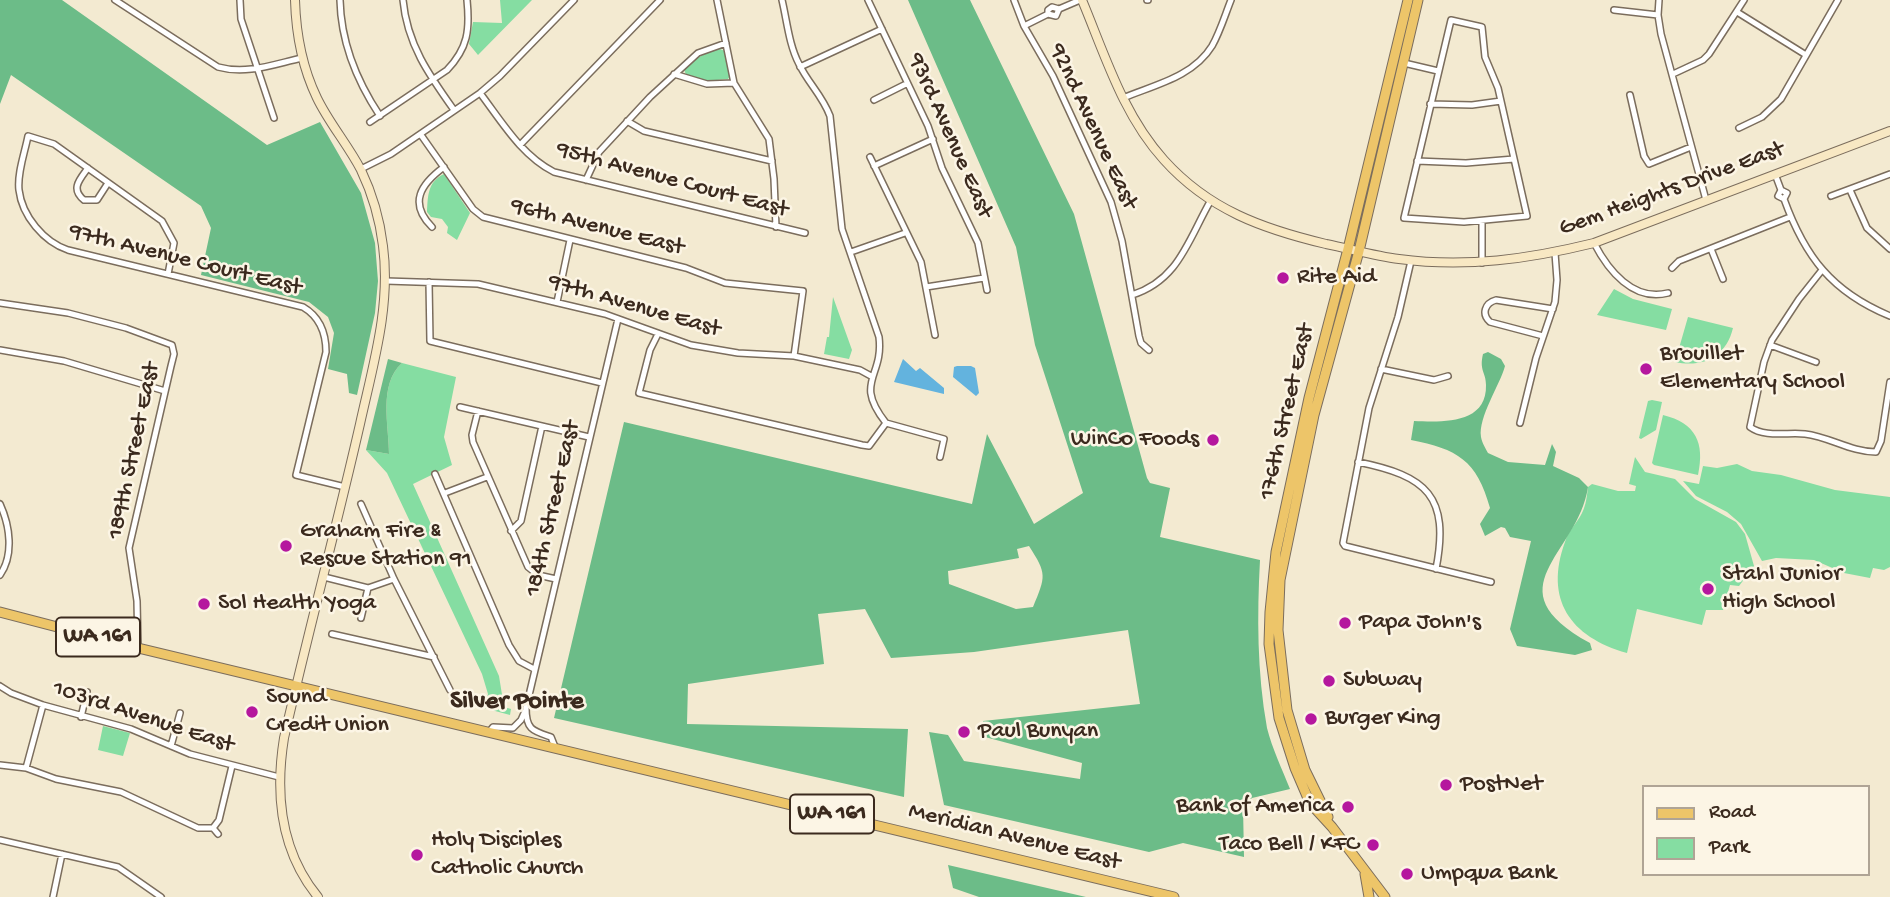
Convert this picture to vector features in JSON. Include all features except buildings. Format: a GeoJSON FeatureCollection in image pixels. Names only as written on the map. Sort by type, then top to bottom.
{"type":"FeatureCollection","features":[{"type":"Feature","properties":{"kind":"main road","name":"176th Street East"},"geometry":{"type":"LineString","coordinates":[[1385,897],[1332,827],[1310,803],[1279,718],[1269,644],[1271,582],[1309,398],[1404,63],[1413,0]]}},
{"type":"Feature","properties":{"kind":"main road","name":"176th Street East"},"geometry":{"type":"LineString","coordinates":[[1332,827],[1316,796],[1294,737],[1283,688],[1278,630],[1280,580],[1314,415],[1413,0]]}},
{"type":"Feature","properties":{"kind":"main road","name":"WA 161"},"geometry":{"type":"LineString","coordinates":[[0,612],[489,732]]}},
{"type":"Feature","properties":{"kind":"main road","name":"Meridian Avenue East"},"geometry":{"type":"LineString","coordinates":[[489,732],[1174,897]]}},
{"type":"Feature","properties":{"kind":"main road"},"geometry":{"type":"LineString","coordinates":[[1289,751],[1316,796]]}},
{"type":"Feature","properties":{"kind":"main road"},"geometry":{"type":"LineString","coordinates":[[1365,873],[1369,897]]}},
{"type":"Feature","properties":{"kind":"street"},"geometry":{"type":"LineString","coordinates":[[115,0],[218,66],[239,71],[302,58]]}},
{"type":"Feature","properties":{"kind":"street"},"geometry":{"type":"LineString","coordinates":[[124,7],[128,0]]}},
{"type":"Feature","properties":{"kind":"street"},"geometry":{"type":"LineString","coordinates":[[240,0],[241,19],[274,118]]}},
{"type":"Feature","properties":{"kind":"street"},"geometry":{"type":"LineString","coordinates":[[295,0],[302,58],[316,96],[332,126],[361,169],[380,226],[386,281],[383,317],[324,578],[284,738],[279,776],[281,810],[290,846],[318,897]]}},
{"type":"Feature","properties":{"kind":"street"},"geometry":{"type":"LineString","coordinates":[[340,0],[344,39],[352,63],[363,89],[380,116]]}},
{"type":"Feature","properties":{"kind":"street"},"geometry":{"type":"LineString","coordinates":[[403,0],[409,36],[432,80],[454,110]]}},
{"type":"Feature","properties":{"kind":"street"},"geometry":{"type":"LineString","coordinates":[[370,122],[455,61],[465,42],[470,21],[467,0]]}},
{"type":"Feature","properties":{"kind":"street"},"geometry":{"type":"LineString","coordinates":[[361,169],[421,135],[480,93],[574,0]]}},
{"type":"Feature","properties":{"kind":"street"},"geometry":{"type":"LineString","coordinates":[[520,145],[660,0]]}},
{"type":"Feature","properties":{"kind":"street"},"geometry":{"type":"LineString","coordinates":[[717,0],[734,83],[769,139],[776,227]]}},
{"type":"Feature","properties":{"kind":"street"},"geometry":{"type":"LineString","coordinates":[[782,0],[793,52],[800,67],[824,101],[830,116],[842,229],[879,337],[879,356],[871,376],[870,392],[874,405],[886,423],[944,439],[940,457]]}},
{"type":"Feature","properties":{"kind":"street","name":"93rd Avenue East"},"geometry":{"type":"LineString","coordinates":[[868,0],[978,243],[987,290]]}},
{"type":"Feature","properties":{"kind":"street","name":"92nd Avenue East"},"geometry":{"type":"LineString","coordinates":[[1014,0],[1024,26],[1053,76],[1111,202],[1120,228],[1139,336],[1141,343],[1149,351]]}},
{"type":"Feature","properties":{"kind":"street"},"geometry":{"type":"LineString","coordinates":[[1024,26],[1048,14],[1052,6],[1059,9],[1081,0]]}},
{"type":"Feature","properties":{"kind":"street","name":"Gem Heights Drive East"},"geometry":{"type":"LineString","coordinates":[[1081,0],[1123,98],[1142,131],[1165,162],[1186,182],[1211,200],[1250,222],[1271,230],[1411,261],[1482,263],[1555,253],[1594,243],[1890,131]]}},
{"type":"Feature","properties":{"kind":"street"},"geometry":{"type":"LineString","coordinates":[[1123,98],[1182,74],[1199,62],[1215,40],[1231,0]]}},
{"type":"Feature","properties":{"kind":"street"},"geometry":{"type":"LineString","coordinates":[[1659,0],[1658,15],[1706,200]]}},
{"type":"Feature","properties":{"kind":"street"},"geometry":{"type":"LineString","coordinates":[[1673,74],[1696,64],[1709,54],[1744,0]]}},
{"type":"Feature","properties":{"kind":"street"},"geometry":{"type":"LineString","coordinates":[[1739,128],[1762,117],[1781,99],[1838,0]]}},
{"type":"Feature","properties":{"kind":"street"},"geometry":{"type":"LineString","coordinates":[[1614,10],[1658,15]]}},
{"type":"Feature","properties":{"kind":"street"},"geometry":{"type":"LineString","coordinates":[[1737,12],[1806,55]]}},
{"type":"Feature","properties":{"kind":"street"},"geometry":{"type":"LineString","coordinates":[[1451,20],[1482,27],[1485,57],[1501,101],[1527,216],[1439,222],[1404,218],[1451,20]]}},
{"type":"Feature","properties":{"kind":"street"},"geometry":{"type":"LineString","coordinates":[[800,67],[882,29]]}},
{"type":"Feature","properties":{"kind":"street"},"geometry":{"type":"LineString","coordinates":[[586,180],[599,152],[674,74],[698,53],[726,43]]}},
{"type":"Feature","properties":{"kind":"street"},"geometry":{"type":"LineString","coordinates":[[1404,63],[1438,71]]}},
{"type":"Feature","properties":{"kind":"street"},"geometry":{"type":"LineString","coordinates":[[674,74],[707,84],[734,83]]}},
{"type":"Feature","properties":{"kind":"street"},"geometry":{"type":"LineString","coordinates":[[874,100],[906,84]]}},
{"type":"Feature","properties":{"kind":"street","name":"95th Avenue Court East"},"geometry":{"type":"LineString","coordinates":[[480,93],[531,158],[543,166],[568,176],[805,233]]}},
{"type":"Feature","properties":{"kind":"street"},"geometry":{"type":"LineString","coordinates":[[1630,95],[1644,156],[1649,164],[1691,147]]}},
{"type":"Feature","properties":{"kind":"street"},"geometry":{"type":"LineString","coordinates":[[1430,104],[1461,106],[1501,101]]}},
{"type":"Feature","properties":{"kind":"street"},"geometry":{"type":"LineString","coordinates":[[627,121],[645,131],[772,161]]}},
{"type":"Feature","properties":{"kind":"street","name":"96th Avenue East"},"geometry":{"type":"LineString","coordinates":[[421,135],[473,209],[482,216],[686,268],[725,283],[803,291],[794,356]]}},
{"type":"Feature","properties":{"kind":"street","name":"97th Avenue Court East"},"geometry":{"type":"LineString","coordinates":[[88,168],[48,141],[28,136],[19,181],[22,202],[45,239],[68,250],[303,307],[317,318],[324,334],[326,352],[296,475],[345,487]]}},
{"type":"Feature","properties":{"kind":"street"},"geometry":{"type":"LineString","coordinates":[[874,166],[933,139]]}},
{"type":"Feature","properties":{"kind":"street"},"geometry":{"type":"LineString","coordinates":[[870,157],[921,262],[935,335]]}},
{"type":"Feature","properties":{"kind":"street"},"geometry":{"type":"LineString","coordinates":[[1417,161],[1466,163],[1514,159]]}},
{"type":"Feature","properties":{"kind":"street"},"geometry":{"type":"LineString","coordinates":[[432,227],[422,216],[420,196],[426,181],[444,167]]}},
{"type":"Feature","properties":{"kind":"street"},"geometry":{"type":"LineString","coordinates":[[108,183],[97,200],[84,200],[76,188],[88,168],[162,221],[174,243],[168,274]]}},
{"type":"Feature","properties":{"kind":"street"},"geometry":{"type":"LineString","coordinates":[[1775,174],[1780,190],[1778,196],[1784,199],[1805,250],[1822,270],[1863,303],[1890,316]]}},
{"type":"Feature","properties":{"kind":"street"},"geometry":{"type":"LineString","coordinates":[[1831,196],[1890,174]]}},
{"type":"Feature","properties":{"kind":"street"},"geometry":{"type":"LineString","coordinates":[[1850,190],[1867,228],[1890,249]]}},
{"type":"Feature","properties":{"kind":"street"},"geometry":{"type":"LineString","coordinates":[[1132,295],[1154,287],[1169,275],[1211,200]]}},
{"type":"Feature","properties":{"kind":"street"},"geometry":{"type":"LineString","coordinates":[[1672,268],[1679,261],[1790,217]]}},
{"type":"Feature","properties":{"kind":"street"},"geometry":{"type":"LineString","coordinates":[[1482,221],[1482,263]]}},
{"type":"Feature","properties":{"kind":"street"},"geometry":{"type":"LineString","coordinates":[[851,252],[905,233]]}},
{"type":"Feature","properties":{"kind":"street"},"geometry":{"type":"LineString","coordinates":[[557,302],[570,240]]}},
{"type":"Feature","properties":{"kind":"street"},"geometry":{"type":"LineString","coordinates":[[1594,243],[1603,261],[1626,283],[1649,293],[1668,293]]}},
{"type":"Feature","properties":{"kind":"street"},"geometry":{"type":"LineString","coordinates":[[1711,249],[1723,279]]}},
{"type":"Feature","properties":{"kind":"street"},"geometry":{"type":"LineString","coordinates":[[1520,423],[1557,291],[1555,253]]}},
{"type":"Feature","properties":{"kind":"street"},"geometry":{"type":"LineString","coordinates":[[1411,261],[1400,310],[1369,408],[1343,537],[1345,546],[1491,582]]}},
{"type":"Feature","properties":{"kind":"street"},"geometry":{"type":"LineString","coordinates":[[1822,270],[1779,326],[1770,345],[1751,418],[1752,429],[1815,436],[1846,447],[1877,452],[1881,442],[1890,382]]}},
{"type":"Feature","properties":{"kind":"street"},"geometry":{"type":"LineString","coordinates":[[926,287],[984,278]]}},
{"type":"Feature","properties":{"kind":"street","name":"97th Avenue East"},"geometry":{"type":"LineString","coordinates":[[386,281],[478,284],[557,302],[715,350],[794,356],[859,370],[871,376]]}},
{"type":"Feature","properties":{"kind":"street"},"geometry":{"type":"LineString","coordinates":[[429,282],[430,341],[602,383]]}},
{"type":"Feature","properties":{"kind":"street"},"geometry":{"type":"LineString","coordinates":[[1543,336],[1490,323],[1486,317],[1486,309],[1496,300],[1553,309]]}},
{"type":"Feature","properties":{"kind":"street","name":"189th Street East"},"geometry":{"type":"LineString","coordinates":[[0,303],[68,313],[126,328],[172,345],[174,354],[129,548],[137,601],[138,648]]}},
{"type":"Feature","properties":{"kind":"street","name":"184th Street East"},"geometry":{"type":"LineString","coordinates":[[526,708],[618,319]]}},
{"type":"Feature","properties":{"kind":"street"},"geometry":{"type":"LineString","coordinates":[[658,334],[650,350],[639,393],[869,446],[886,423]]}},
{"type":"Feature","properties":{"kind":"street"},"geometry":{"type":"LineString","coordinates":[[1770,345],[1816,362]]}},
{"type":"Feature","properties":{"kind":"street"},"geometry":{"type":"LineString","coordinates":[[0,350],[64,361],[164,391]]}},
{"type":"Feature","properties":{"kind":"street"},"geometry":{"type":"LineString","coordinates":[[1381,369],[1434,380],[1448,376]]}},
{"type":"Feature","properties":{"kind":"street"},"geometry":{"type":"LineString","coordinates":[[460,407],[589,437]]}},
{"type":"Feature","properties":{"kind":"street"},"geometry":{"type":"LineString","coordinates":[[478,411],[472,435],[511,531],[528,567],[538,575],[556,579]]}},
{"type":"Feature","properties":{"kind":"street"},"geometry":{"type":"LineString","coordinates":[[511,531],[521,521],[542,426]]}},
{"type":"Feature","properties":{"kind":"street"},"geometry":{"type":"LineString","coordinates":[[1358,462],[1403,473],[1419,483],[1433,502],[1441,526],[1436,569]]}},
{"type":"Feature","properties":{"kind":"street"},"geometry":{"type":"LineString","coordinates":[[435,474],[509,646],[519,661],[534,669]]}},
{"type":"Feature","properties":{"kind":"street"},"geometry":{"type":"LineString","coordinates":[[445,493],[487,477]]}},
{"type":"Feature","properties":{"kind":"street"},"geometry":{"type":"LineString","coordinates":[[0,504],[8,535],[9,556],[0,575]]}},
{"type":"Feature","properties":{"kind":"street"},"geometry":{"type":"LineString","coordinates":[[361,504],[394,579],[450,690]]}},
{"type":"Feature","properties":{"kind":"street"},"geometry":{"type":"LineString","coordinates":[[0,534],[8,535]]}},
{"type":"Feature","properties":{"kind":"street"},"geometry":{"type":"LineString","coordinates":[[324,578],[368,588],[394,579]]}},
{"type":"Feature","properties":{"kind":"street"},"geometry":{"type":"LineString","coordinates":[[361,618],[368,588]]}},
{"type":"Feature","properties":{"kind":"street"},"geometry":{"type":"LineString","coordinates":[[332,634],[434,657]]}},
{"type":"Feature","properties":{"kind":"street","name":"103rd Avenue East"},"geometry":{"type":"LineString","coordinates":[[0,686],[43,705],[131,729],[190,754],[279,776]]}},
{"type":"Feature","properties":{"kind":"street"},"geometry":{"type":"LineString","coordinates":[[81,717],[87,692]]}},
{"type":"Feature","properties":{"kind":"street"},"geometry":{"type":"LineString","coordinates":[[26,768],[43,705]]}},
{"type":"Feature","properties":{"kind":"street"},"geometry":{"type":"LineString","coordinates":[[489,732],[493,727],[513,728],[521,720],[526,708]]}},
{"type":"Feature","properties":{"kind":"street"},"geometry":{"type":"LineString","coordinates":[[526,708],[526,721],[531,729],[551,737],[555,747]]}},
{"type":"Feature","properties":{"kind":"street"},"geometry":{"type":"LineString","coordinates":[[172,746],[180,713]]}},
{"type":"Feature","properties":{"kind":"street"},"geometry":{"type":"LineString","coordinates":[[0,765],[26,768],[56,779],[121,792],[198,828],[213,828]]}},
{"type":"Feature","properties":{"kind":"street"},"geometry":{"type":"LineString","coordinates":[[213,828],[219,820],[232,766]]}},
{"type":"Feature","properties":{"kind":"street"},"geometry":{"type":"LineString","coordinates":[[213,828],[218,834]]}},
{"type":"Feature","properties":{"kind":"street"},"geometry":{"type":"LineString","coordinates":[[0,840],[118,867],[161,897]]}},
{"type":"Feature","properties":{"kind":"street"},"geometry":{"type":"LineString","coordinates":[[53,897],[62,854]]}},
{"type":"Feature","properties":{"kind":"green space"},"geometry":{"type":"Polygon","coordinates":[[[0,0],[62,0],[267,145],[320,122],[361,193],[375,243],[378,281],[375,313],[357,395],[349,393],[347,374],[328,369],[334,333],[328,317],[309,302],[201,275],[211,228],[201,206],[11,75],[0,104],[0,0]]]}},
{"type":"Feature","properties":{"kind":"green space"},"geometry":{"type":"Polygon","coordinates":[[[500,0],[532,0],[478,55],[469,44],[473,22],[502,23],[500,0]]]}},
{"type":"Feature","properties":{"kind":"green space"},"geometry":{"type":"Polygon","coordinates":[[[908,0],[970,0],[1074,214],[1147,478],[1150,483],[1170,488],[1160,537],[1260,560],[1258,602],[1261,686],[1269,736],[1290,789],[1252,798],[1243,806],[1244,857],[1183,843],[1149,852],[944,805],[929,732],[948,735],[964,761],[1080,779],[1082,763],[985,737],[983,721],[1140,704],[1128,630],[974,652],[891,658],[865,609],[818,614],[824,664],[688,684],[687,724],[908,729],[904,797],[554,718],[624,422],[972,504],[987,434],[1034,524],[1083,493],[1035,345],[1016,247],[908,0]],[[1029,546],[1017,549],[1019,558],[948,571],[949,584],[1016,609],[1033,607],[1043,575],[1029,546]]]}},
{"type":"Feature","properties":{"kind":"green space"},"geometry":{"type":"Polygon","coordinates":[[[720,49],[725,51],[730,76],[728,79],[706,81],[686,75],[684,69],[691,62],[720,49]]]}},
{"type":"Feature","properties":{"kind":"green space"},"geometry":{"type":"Polygon","coordinates":[[[444,174],[470,213],[457,240],[447,233],[448,227],[442,219],[431,217],[427,212],[431,186],[444,174]]]}},
{"type":"Feature","properties":{"kind":"green space"},"geometry":{"type":"Polygon","coordinates":[[[1614,289],[1633,299],[1672,309],[1666,330],[1597,315],[1614,289]]]}},
{"type":"Feature","properties":{"kind":"green space"},"geometry":{"type":"Polygon","coordinates":[[[833,297],[852,350],[849,359],[824,354],[829,337],[833,297]]]}},
{"type":"Feature","properties":{"kind":"green space"},"geometry":{"type":"Polygon","coordinates":[[[1688,317],[1733,328],[1725,346],[1704,362],[1675,362],[1688,317]]]}},
{"type":"Feature","properties":{"kind":"green space"},"geometry":{"type":"Polygon","coordinates":[[[1488,352],[1501,359],[1505,366],[1481,429],[1488,453],[1508,462],[1545,465],[1552,444],[1556,452],[1553,466],[1579,478],[1588,487],[1581,511],[1548,570],[1543,587],[1546,605],[1561,623],[1590,643],[1592,650],[1575,655],[1517,646],[1510,629],[1531,541],[1510,537],[1505,528],[1501,527],[1485,536],[1480,524],[1490,508],[1479,478],[1463,459],[1453,453],[1411,440],[1414,421],[1449,421],[1471,414],[1479,408],[1486,385],[1482,360],[1483,354],[1488,352]]]}},
{"type":"Feature","properties":{"kind":"green space"},"geometry":{"type":"Polygon","coordinates":[[[388,359],[402,363],[390,382],[387,394],[389,454],[366,450],[388,359]]]}},
{"type":"Feature","properties":{"kind":"green space"},"geometry":{"type":"Polygon","coordinates":[[[402,363],[456,377],[444,437],[452,465],[413,484],[499,676],[504,707],[511,709],[510,715],[484,708],[488,694],[482,674],[387,473],[366,450],[389,454],[387,394],[390,382],[402,363]]]}},
{"type":"Feature","properties":{"kind":"green space"},"geometry":{"type":"Polygon","coordinates":[[[1648,401],[1662,402],[1656,430],[1641,439],[1639,438],[1648,401]]]}},
{"type":"Feature","properties":{"kind":"green space"},"geometry":{"type":"Polygon","coordinates":[[[1663,415],[1683,423],[1696,436],[1700,453],[1698,475],[1652,463],[1663,415]]]}},
{"type":"Feature","properties":{"kind":"green space"},"geometry":{"type":"Polygon","coordinates":[[[1635,457],[1645,472],[1675,479],[1695,499],[1736,522],[1745,534],[1754,566],[1739,586],[1730,585],[1723,610],[1706,610],[1702,625],[1637,609],[1627,653],[1590,637],[1577,626],[1560,598],[1558,581],[1559,562],[1565,542],[1583,510],[1588,487],[1592,484],[1618,491],[1635,491],[1636,486],[1629,484],[1635,457]]]}},
{"type":"Feature","properties":{"kind":"green space"},"geometry":{"type":"Polygon","coordinates":[[[1737,464],[1752,471],[1781,475],[1835,490],[1890,497],[1890,567],[1884,570],[1873,568],[1870,578],[1844,573],[1814,560],[1776,558],[1762,561],[1741,524],[1727,512],[1696,496],[1683,481],[1699,484],[1703,466],[1717,468],[1737,464]]]}},
{"type":"Feature","properties":{"kind":"green space"},"geometry":{"type":"Polygon","coordinates":[[[103,726],[130,733],[123,756],[98,750],[103,726]]]}},
{"type":"Feature","properties":{"kind":"green space"},"geometry":{"type":"Polygon","coordinates":[[[948,865],[1086,897],[979,897],[953,888],[948,865]]]}},
{"type":"Feature","properties":{"kind":"water"},"geometry":{"type":"Polygon","coordinates":[[[903,359],[916,371],[920,368],[944,388],[944,394],[894,382],[903,359]]]}},
{"type":"Feature","properties":{"kind":"water"},"geometry":{"type":"Polygon","coordinates":[[[954,367],[975,368],[979,393],[976,396],[953,377],[954,367]]]}},
{"type":"Feature","properties":{"kind":"place","name":"Rite Aid"},"geometry":{"type":"Point","coordinates":[1283,278]}},
{"type":"Feature","properties":{"kind":"place","name":"Brouillet Elementary School"},"geometry":{"type":"Point","coordinates":[1646,369]}},
{"type":"Feature","properties":{"kind":"place","name":"WinCo Foods"},"geometry":{"type":"Point","coordinates":[1213,440]}},
{"type":"Feature","properties":{"kind":"place","name":"Graham Fire & Rescue Station 91"},"geometry":{"type":"Point","coordinates":[286,546]}},
{"type":"Feature","properties":{"kind":"place","name":"Stahl Junior High School"},"geometry":{"type":"Point","coordinates":[1708,589]}},
{"type":"Feature","properties":{"kind":"place","name":"Sol Health Yoga"},"geometry":{"type":"Point","coordinates":[204,604]}},
{"type":"Feature","properties":{"kind":"place","name":"Papa John's"},"geometry":{"type":"Point","coordinates":[1345,623]}},
{"type":"Feature","properties":{"kind":"place","name":"Subway"},"geometry":{"type":"Point","coordinates":[1329,681]}},
{"type":"Feature","properties":{"kind":"place","name":"Sound Credit Union"},"geometry":{"type":"Point","coordinates":[252,712]}},
{"type":"Feature","properties":{"kind":"place","name":"Burger King"},"geometry":{"type":"Point","coordinates":[1311,719]}},
{"type":"Feature","properties":{"kind":"place","name":"Paul Bunyan"},"geometry":{"type":"Point","coordinates":[964,732]}},
{"type":"Feature","properties":{"kind":"place","name":"PostNet"},"geometry":{"type":"Point","coordinates":[1446,785]}},
{"type":"Feature","properties":{"kind":"place","name":"Bank of America"},"geometry":{"type":"Point","coordinates":[1348,807]}},
{"type":"Feature","properties":{"kind":"place","name":"Taco Bell / KFC"},"geometry":{"type":"Point","coordinates":[1373,845]}},
{"type":"Feature","properties":{"kind":"place","name":"Holy Disciples Catholic Church"},"geometry":{"type":"Point","coordinates":[417,855]}},
{"type":"Feature","properties":{"kind":"place","name":"Umpqua Bank"},"geometry":{"type":"Point","coordinates":[1407,874]}},
{"type":"Feature","properties":{"kind":"district","name":"Silver Pointe"},"geometry":{"type":"Point","coordinates":[517,703]}}]}
